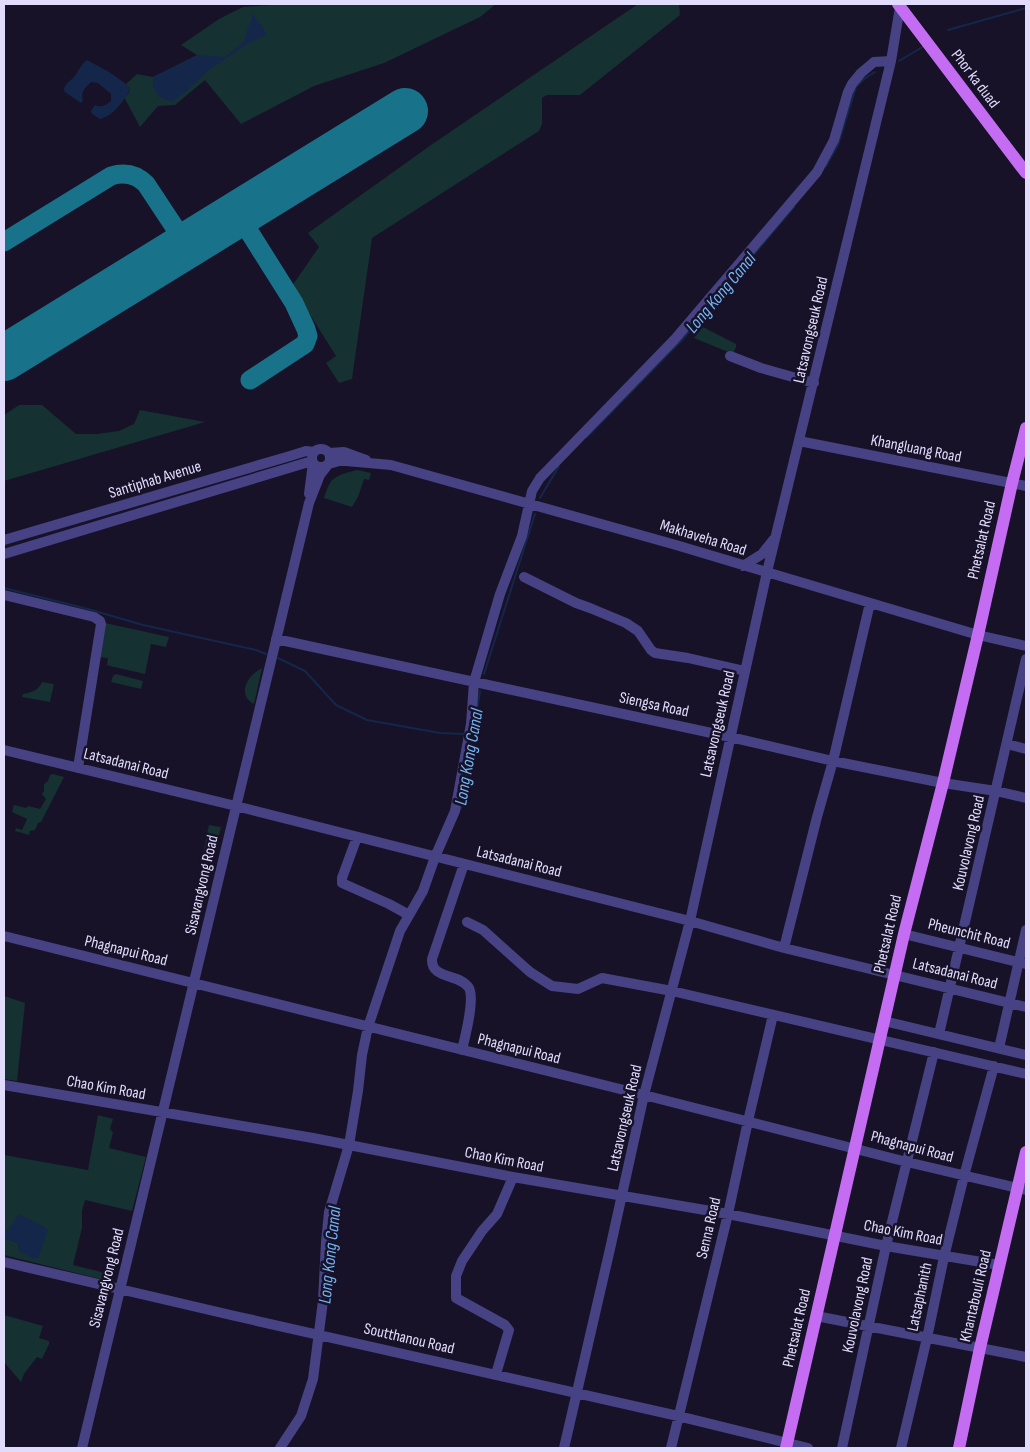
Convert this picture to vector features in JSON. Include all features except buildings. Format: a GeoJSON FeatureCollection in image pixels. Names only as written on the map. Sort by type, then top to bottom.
{"type":"FeatureCollection","features":[{"type":"Feature","properties":{"kind":"main road","name":"Phor ka duad"},"geometry":{"type":"LineString","coordinates":[[899,5],[1026,173]]}},
{"type":"Feature","properties":{"kind":"main road","name":"Phetsalat Road"},"geometry":{"type":"LineString","coordinates":[[786,1446],[904,934],[978,635],[1026,428]]}},
{"type":"Feature","properties":{"kind":"main road","name":"Khantabouli Road"},"geometry":{"type":"LineString","coordinates":[[959,1448],[1000,1265],[1022,1189],[1026,1152]]}},
{"type":"Feature","properties":{"kind":"street","name":"Latsavongseuk Road"},"geometry":{"type":"LineString","coordinates":[[564,1448],[578,1393],[644,1094],[690,921],[767,572],[891,60],[899,5]]}},
{"type":"Feature","properties":{"kind":"street"},"geometry":{"type":"LineString","coordinates":[[280,1448],[301,1416],[313,1379],[320,1334],[326,1242],[330,1212],[349,1145],[368,1027],[400,931],[423,892],[435,856],[455,811],[472,724],[474,682],[500,594],[522,536],[532,491],[540,478],[675,339],[817,172],[834,140],[852,84],[874,62],[891,60]]}},
{"type":"Feature","properties":{"kind":"street"},"geometry":{"type":"LineString","coordinates":[[730,356],[761,368],[814,383]]}},
{"type":"Feature","properties":{"kind":"street","name":"Khangluang Road"},"geometry":{"type":"LineString","coordinates":[[800,441],[1026,486]]}},
{"type":"Feature","properties":{"kind":"street"},"geometry":{"type":"LineString","coordinates":[[309,503],[313,459],[320,449],[329,453],[344,452],[364,458],[371,463]]}},
{"type":"Feature","properties":{"kind":"street","name":"Santiphab Avenue"},"geometry":{"type":"LineString","coordinates":[[4,540],[306,451],[313,459],[4,554]]}},
{"type":"Feature","properties":{"kind":"street"},"geometry":{"type":"LineString","coordinates":[[309,503],[320,475],[331,458],[329,453]]}},
{"type":"Feature","properties":{"kind":"street"},"geometry":{"type":"LineString","coordinates":[[313,459],[318,467],[339,461],[371,463]]}},
{"type":"Feature","properties":{"kind":"street","name":"Makhaveha Road"},"geometry":{"type":"LineString","coordinates":[[371,463],[391,466],[529,503],[978,635],[1026,646]]}},
{"type":"Feature","properties":{"kind":"street","name":"Sisavangvong Road"},"geometry":{"type":"LineString","coordinates":[[82,1448],[309,503]]}},
{"type":"Feature","properties":{"kind":"street"},"geometry":{"type":"LineString","coordinates":[[743,566],[762,554],[772,544],[776,535]]}},
{"type":"Feature","properties":{"kind":"street"},"geometry":{"type":"LineString","coordinates":[[524,577],[576,603],[626,624],[638,631],[655,653],[688,658],[745,671]]}},
{"type":"Feature","properties":{"kind":"street"},"geometry":{"type":"LineString","coordinates":[[4,595],[94,616],[100,620],[101,624],[78,768]]}},
{"type":"Feature","properties":{"kind":"street"},"geometry":{"type":"LineString","coordinates":[[784,948],[817,817],[834,761],[870,602]]}},
{"type":"Feature","properties":{"kind":"street","name":"Siengsa Road"},"geometry":{"type":"LineString","coordinates":[[276,640],[834,761],[1026,798]]}},
{"type":"Feature","properties":{"kind":"street","name":"Kouvolavong Road"},"geometry":{"type":"LineString","coordinates":[[939,1034],[1026,659]]}},
{"type":"Feature","properties":{"kind":"street"},"geometry":{"type":"LineString","coordinates":[[1007,744],[1026,748]]}},
{"type":"Feature","properties":{"kind":"street","name":"Latsadanai Road"},"geometry":{"type":"LineString","coordinates":[[4,750],[435,856],[690,921],[784,948],[1026,1007]]}},
{"type":"Feature","properties":{"kind":"street"},"geometry":{"type":"LineString","coordinates":[[357,837],[342,882],[409,915]]}},
{"type":"Feature","properties":{"kind":"street"},"geometry":{"type":"LineString","coordinates":[[462,1050],[470,1012],[471,997],[469,989],[462,982],[435,970],[432,959],[464,864]]}},
{"type":"Feature","properties":{"kind":"street"},"geometry":{"type":"LineString","coordinates":[[467,922],[482,930],[530,972],[552,986],[578,989],[602,978],[672,991],[1026,1074]]}},
{"type":"Feature","properties":{"kind":"street"},"geometry":{"type":"LineString","coordinates":[[999,1048],[1009,1003],[1023,963],[1026,930]]}},
{"type":"Feature","properties":{"kind":"street","name":"Pheunchit Road"},"geometry":{"type":"LineString","coordinates":[[904,934],[1023,963]]}},
{"type":"Feature","properties":{"kind":"street","name":"Phagnapui Road"},"geometry":{"type":"LineString","coordinates":[[4,936],[644,1094],[907,1162],[1022,1189]]}},
{"type":"Feature","properties":{"kind":"street","name":"Senna Road"},"geometry":{"type":"LineString","coordinates":[[671,1448],[728,1214],[773,1015]]}},
{"type":"Feature","properties":{"kind":"street"},"geometry":{"type":"LineString","coordinates":[[884,1021],[1026,1055]]}},
{"type":"Feature","properties":{"kind":"street","name":"Kouvolavong Road"},"geometry":{"type":"LineString","coordinates":[[842,1448],[886,1246],[934,1052]]}},
{"type":"Feature","properties":{"kind":"street","name":"Latsaphanith"},"geometry":{"type":"LineString","coordinates":[[901,1448],[944,1257],[994,1066]]}},
{"type":"Feature","properties":{"kind":"street","name":"Chao Kim Road"},"geometry":{"type":"LineString","coordinates":[[4,1085],[349,1145],[513,1177],[728,1214],[944,1257],[1000,1265]]}},
{"type":"Feature","properties":{"kind":"street"},"geometry":{"type":"LineString","coordinates":[[496,1374],[509,1330],[505,1325],[456,1298],[456,1276],[462,1261],[475,1240],[497,1214],[513,1177]]}},
{"type":"Feature","properties":{"kind":"street","name":"Soutthanou Road"},"geometry":{"type":"LineString","coordinates":[[4,1262],[678,1416],[786,1446],[808,1448]]}},
{"type":"Feature","properties":{"kind":"street"},"geometry":{"type":"LineString","coordinates":[[816,1316],[1026,1357]]}},
{"type":"Feature","properties":{"kind":"green space"},"geometry":{"type":"Polygon","coordinates":[[[286,4],[496,4],[480,17],[384,63],[314,86],[241,124],[205,80],[175,105],[158,106],[140,127],[124,97],[130,89],[126,84],[137,74],[153,77],[197,55],[181,45],[219,19],[243,7],[286,4]]]}},
{"type":"Feature","properties":{"kind":"green space"},"geometry":{"type":"Polygon","coordinates":[[[638,4],[679,4],[680,15],[580,95],[547,95],[542,98],[542,124],[539,131],[372,238],[352,379],[339,383],[326,363],[336,356],[292,286],[319,247],[308,233],[431,145],[638,4]]]}},
{"type":"Feature","properties":{"kind":"green space"},"geometry":{"type":"Polygon","coordinates":[[[703,327],[736,344],[733,354],[694,338],[703,327]]]}},
{"type":"Feature","properties":{"kind":"green space"},"geometry":{"type":"Polygon","coordinates":[[[19,405],[42,405],[76,434],[119,431],[134,424],[140,410],[205,422],[4,481],[4,415],[19,405]]]}},
{"type":"Feature","properties":{"kind":"green space"},"geometry":{"type":"Polygon","coordinates":[[[357,470],[371,473],[369,480],[364,479],[358,497],[352,507],[324,498],[329,485],[335,478],[357,470]]]}},
{"type":"Feature","properties":{"kind":"green space"},"geometry":{"type":"Polygon","coordinates":[[[105,623],[169,637],[166,647],[151,644],[145,674],[107,665],[108,658],[98,657],[105,623]]]}},
{"type":"Feature","properties":{"kind":"green space"},"geometry":{"type":"Polygon","coordinates":[[[262,668],[254,704],[246,695],[246,685],[252,675],[262,668]]]}},
{"type":"Feature","properties":{"kind":"green space"},"geometry":{"type":"Polygon","coordinates":[[[116,674],[143,681],[141,689],[111,682],[116,674]]]}},
{"type":"Feature","properties":{"kind":"green space"},"geometry":{"type":"Polygon","coordinates":[[[42,682],[54,684],[50,702],[22,697],[23,694],[37,689],[42,682]]]}},
{"type":"Feature","properties":{"kind":"green space"},"geometry":{"type":"Polygon","coordinates":[[[50,775],[64,777],[41,822],[38,823],[35,830],[30,831],[29,835],[15,831],[16,828],[22,830],[27,819],[12,812],[14,805],[40,809],[46,799],[42,794],[44,784],[48,781],[50,775]]]}},
{"type":"Feature","properties":{"kind":"green space"},"geometry":{"type":"Polygon","coordinates":[[[209,825],[221,827],[213,861],[202,858],[209,825]]]}},
{"type":"Feature","properties":{"kind":"green space"},"geometry":{"type":"Polygon","coordinates":[[[4,996],[25,1003],[17,1081],[4,1079],[4,996]]]}},
{"type":"Feature","properties":{"kind":"green space"},"geometry":{"type":"Polygon","coordinates":[[[98,1115],[113,1119],[110,1129],[113,1132],[109,1148],[146,1157],[132,1211],[85,1200],[82,1211],[82,1228],[73,1265],[109,1274],[108,1281],[4,1255],[4,1238],[4,1155],[88,1170],[98,1115]],[[48,1229],[4,1238],[18,1243],[19,1251],[48,1229]]]}},
{"type":"Feature","properties":{"kind":"green space"},"geometry":{"type":"Polygon","coordinates":[[[4,1315],[43,1326],[39,1338],[49,1341],[42,1359],[37,1357],[24,1374],[21,1382],[4,1362],[4,1315]]]}},
{"type":"Feature","properties":{"kind":"water"},"geometry":{"type":"Polygon","coordinates":[[[253,14],[266,35],[247,44],[210,69],[172,102],[159,97],[153,87],[153,77],[198,55],[225,57],[244,41],[253,14]]]}},
{"type":"Feature","properties":{"kind":"water"},"geometry":{"type":"Polygon","coordinates":[[[87,60],[109,72],[130,89],[118,107],[109,115],[100,119],[92,114],[91,111],[95,105],[106,105],[111,101],[111,94],[98,83],[91,82],[85,88],[81,103],[65,92],[64,89],[87,60]]]}},
{"type":"Feature","properties":{"kind":"water"},"geometry":{"type":"Polygon","coordinates":[[[19,1214],[48,1229],[38,1258],[34,1259],[19,1251],[18,1243],[4,1238],[19,1214]]]}},
{"type":"Feature","properties":{"kind":"waterway","name":"Long Kong Canal"},"geometry":{"type":"LineString","coordinates":[[948,30],[1026,8]]}},
{"type":"Feature","properties":{"kind":"waterway","name":"Long Kong Canal"},"geometry":{"type":"LineString","coordinates":[[899,61],[924,46]]}},
{"type":"Feature","properties":{"kind":"waterway","name":"Long Kong Canal"},"geometry":{"type":"LineString","coordinates":[[826,166],[838,145],[856,87],[875,72]]}},
{"type":"Feature","properties":{"kind":"waterway","name":"Long Kong Canal"},"geometry":{"type":"LineString","coordinates":[[587,437],[682,340],[794,207]]}},
{"type":"Feature","properties":{"kind":"waterway","name":"Long Kong Canal"},"geometry":{"type":"LineString","coordinates":[[540,498],[559,466]]}},
{"type":"Feature","properties":{"kind":"waterway","name":"Long Kong Canal"},"geometry":{"type":"LineString","coordinates":[[484,674],[535,514]]}},
{"type":"Feature","properties":{"kind":"waterway"},"geometry":{"type":"LineString","coordinates":[[4,588],[143,625],[256,650],[266,654]]}},
{"type":"Feature","properties":{"kind":"waterway"},"geometry":{"type":"LineString","coordinates":[[278,658],[305,671],[336,705],[367,720],[440,733],[464,734]]}},
{"type":"Feature","properties":{"kind":"waterway","name":"Long Kong Canal"},"geometry":{"type":"LineString","coordinates":[[476,717],[480,691]]}},
{"type":"Feature","properties":{"kind":"waterway","name":"Long Kong Canal"},"geometry":{"type":"LineString","coordinates":[[460,810],[465,800],[474,737]]}},
{"type":"Feature","properties":{"kind":"taxiway"},"geometry":{"type":"LineString","coordinates":[[4,242],[111,176],[125,174],[134,176],[146,184],[187,246]]}},
{"type":"Feature","properties":{"kind":"taxiway"},"geometry":{"type":"LineString","coordinates":[[238,214],[294,303],[308,336],[305,344],[250,380]]}},
{"type":"Feature","properties":{"kind":"runway"},"geometry":{"type":"LineString","coordinates":[[4,358],[405,111]]}}]}
